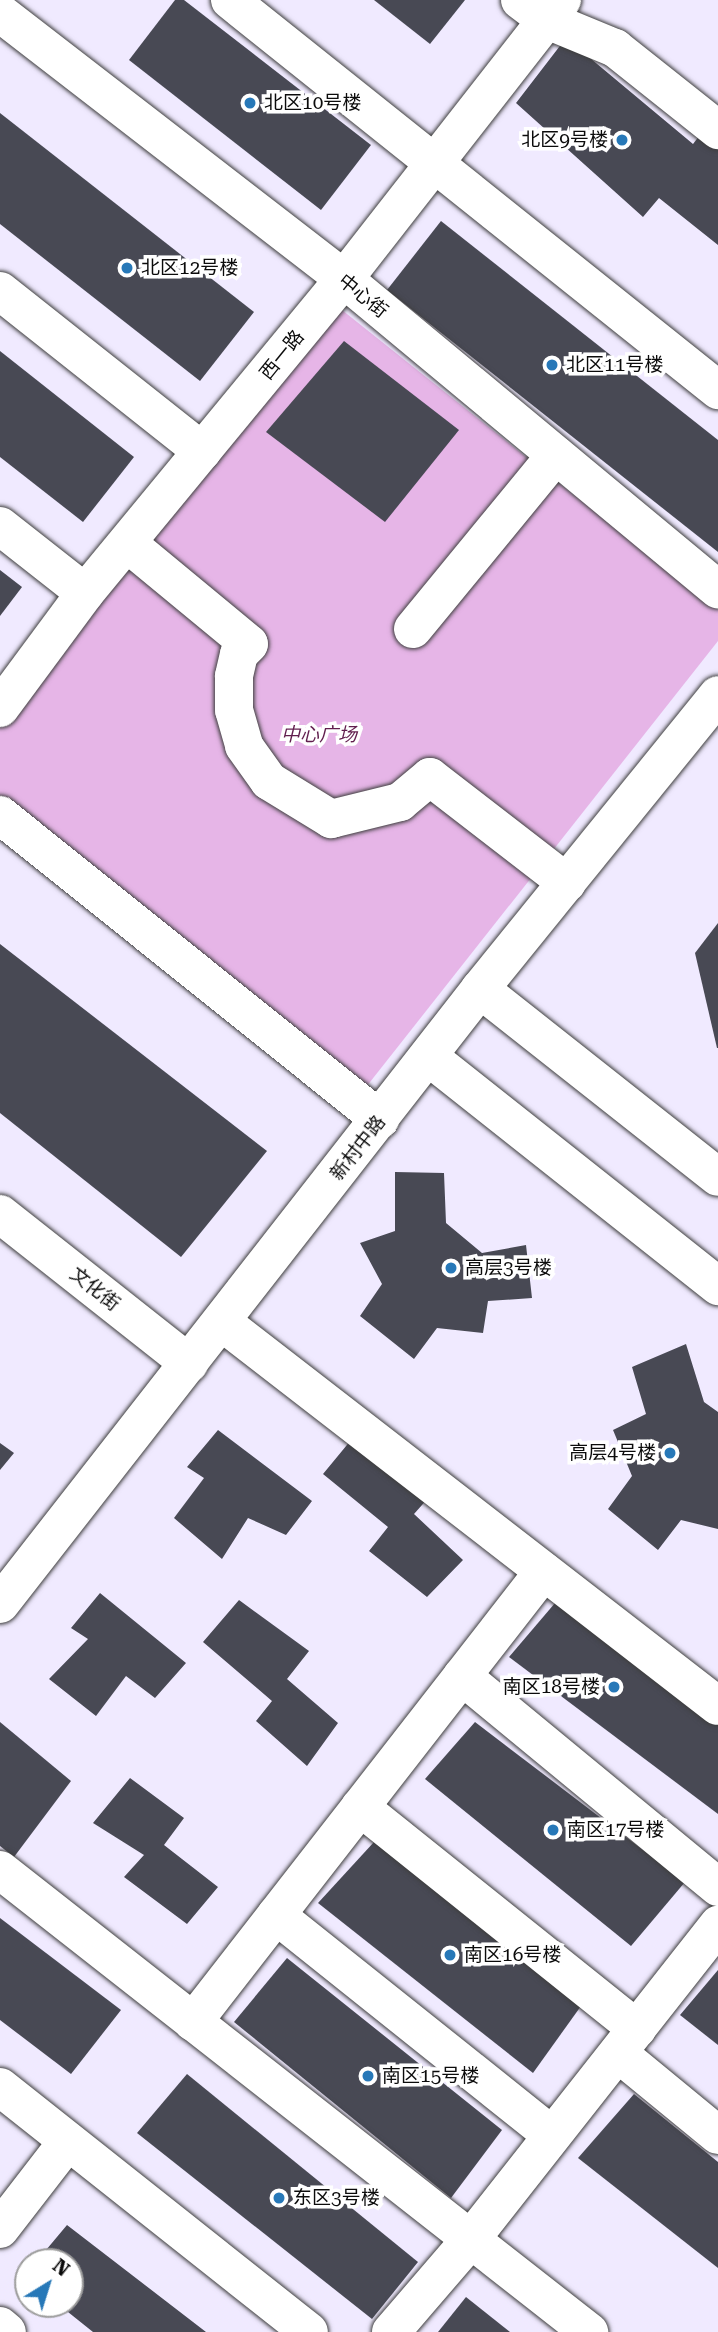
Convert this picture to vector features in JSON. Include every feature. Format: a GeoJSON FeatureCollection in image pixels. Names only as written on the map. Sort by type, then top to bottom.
{"type":"FeatureCollection","features":[{"type":"Feature","properties":{"kind":"street"},"geometry":{"type":"LineString","coordinates":[[230,0],[436,161],[718,390]]}},
{"type":"Feature","properties":{"kind":"street"},"geometry":{"type":"LineString","coordinates":[[543,7],[615,48],[718,130]]}},
{"type":"Feature","properties":{"kind":"street","name":"西一路"},"geometry":{"type":"LineString","coordinates":[[0,708],[85,593],[344,279],[436,161],[543,7]]}},
{"type":"Feature","properties":{"kind":"street","name":"中心街"},"geometry":{"type":"LineString","coordinates":[[0,13],[344,279],[718,589]]}},
{"type":"Feature","properties":{"kind":"street"},"geometry":{"type":"LineString","coordinates":[[0,291],[202,451]]}},
{"type":"Feature","properties":{"kind":"street"},"geometry":{"type":"LineString","coordinates":[[413,629],[556,455]]}},
{"type":"Feature","properties":{"kind":"street"},"geometry":{"type":"LineString","coordinates":[[0,526],[85,593]]}},
{"type":"Feature","properties":{"kind":"street"},"geometry":{"type":"LineString","coordinates":[[127,542],[249,644],[239,654],[234,676],[234,710],[244,747],[269,781],[331,819],[400,802],[430,777],[567,883]]}},
{"type":"Feature","properties":{"kind":"street","name":"新村中路"},"geometry":{"type":"LineString","coordinates":[[0,1604],[481,989],[718,695]]}},
{"type":"Feature","properties":{"kind":"street"},"geometry":{"type":"LineString","coordinates":[[0,815],[380,1119]]}},
{"type":"Feature","properties":{"kind":"street"},"geometry":{"type":"LineString","coordinates":[[481,989],[718,1177]]}},
{"type":"Feature","properties":{"kind":"street"},"geometry":{"type":"LineString","coordinates":[[429,1058],[718,1286]]}},
{"type":"Feature","properties":{"kind":"street","name":"文化街"},"geometry":{"type":"LineString","coordinates":[[0,1214],[190,1363]]}},
{"type":"Feature","properties":{"kind":"street"},"geometry":{"type":"LineString","coordinates":[[222,1322],[718,1706]]}},
{"type":"Feature","properties":{"kind":"street"},"geometry":{"type":"LineString","coordinates":[[193,2022],[544,1571]]}},
{"type":"Feature","properties":{"kind":"street"},"geometry":{"type":"LineString","coordinates":[[462,1676],[718,1887]]}},
{"type":"Feature","properties":{"kind":"street"},"geometry":{"type":"LineString","coordinates":[[360,1807],[627,2041],[718,2135]]}},
{"type":"Feature","properties":{"kind":"street"},"geometry":{"type":"LineString","coordinates":[[0,1870],[589,2332]]}},
{"type":"Feature","properties":{"kind":"street"},"geometry":{"type":"LineString","coordinates":[[276,1915],[552,2135]]}},
{"type":"Feature","properties":{"kind":"street"},"geometry":{"type":"LineString","coordinates":[[391,2332],[471,2239],[718,1926]]}},
{"type":"Feature","properties":{"kind":"street"},"geometry":{"type":"LineString","coordinates":[[0,2087],[309,2332]]}},
{"type":"Feature","properties":{"kind":"street"},"geometry":{"type":"LineString","coordinates":[[0,2229],[68,2141]]}},
{"type":"Feature","properties":{"kind":"street"},"geometry":{"type":"LineString","coordinates":[[0,2326],[7,2332]]}},
{"type":"Feature","properties":{"kind":"green space","name":"中心广场"},"geometry":{"type":"Polygon","coordinates":[[[337,306],[718,610],[718,641],[359,1096],[0,813],[0,724],[337,306]]]}},
{"type":"Feature","properties":{"kind":"building","name":"北区10号楼"},"geometry":{"type":"Polygon","coordinates":[[[175,0],[184,0],[371,145],[321,210],[129,60],[175,0]]]}},
{"type":"Feature","properties":{"kind":"building"},"geometry":{"type":"Polygon","coordinates":[[[374,0],[465,0],[430,44],[374,0]]]}},
{"type":"Feature","properties":{"kind":"building","name":"北区9号楼"},"geometry":{"type":"Polygon","coordinates":[[[566,38],[693,144],[707,126],[718,136],[718,245],[659,198],[643,217],[516,103],[566,38]]]}},
{"type":"Feature","properties":{"kind":"building","name":"北区12号楼"},"geometry":{"type":"Polygon","coordinates":[[[0,113],[254,312],[200,381],[0,224],[0,113]]]}},
{"type":"Feature","properties":{"kind":"building","name":"北区11号楼"},"geometry":{"type":"Polygon","coordinates":[[[441,221],[718,440],[718,552],[387,290],[441,221]]]}},
{"type":"Feature","properties":{"kind":"building"},"geometry":{"type":"Polygon","coordinates":[[[344,341],[459,430],[385,522],[266,432],[344,341]]]}},
{"type":"Feature","properties":{"kind":"building"},"geometry":{"type":"Polygon","coordinates":[[[0,351],[134,457],[83,522],[0,457],[0,351]]]}},
{"type":"Feature","properties":{"kind":"building"},"geometry":{"type":"Polygon","coordinates":[[[0,570],[22,587],[0,616],[0,570]]]}},
{"type":"Feature","properties":{"kind":"building"},"geometry":{"type":"Polygon","coordinates":[[[718,923],[718,1048],[717,1048],[695,953],[718,923]]]}},
{"type":"Feature","properties":{"kind":"building"},"geometry":{"type":"Polygon","coordinates":[[[0,944],[267,1151],[181,1257],[0,1113],[0,944]]]}},
{"type":"Feature","properties":{"kind":"building","name":"高层3号楼"},"geometry":{"type":"Polygon","coordinates":[[[395,1172],[444,1173],[446,1223],[482,1253],[526,1245],[532,1298],[488,1301],[483,1333],[437,1328],[414,1359],[360,1316],[382,1284],[360,1243],[395,1231],[395,1172]]]}},
{"type":"Feature","properties":{"kind":"building","name":"高层4号楼"},"geometry":{"type":"Polygon","coordinates":[[[686,1344],[704,1402],[718,1412],[718,1529],[681,1520],[658,1550],[608,1509],[632,1476],[613,1430],[646,1414],[632,1367],[686,1344]]]}},
{"type":"Feature","properties":{"kind":"building"},"geometry":{"type":"Polygon","coordinates":[[[218,1430],[312,1501],[286,1535],[248,1518],[222,1559],[174,1518],[204,1478],[187,1467],[218,1430]]]}},
{"type":"Feature","properties":{"kind":"building"},"geometry":{"type":"Polygon","coordinates":[[[356,1434],[430,1496],[414,1514],[463,1560],[427,1597],[369,1551],[388,1527],[323,1474],[356,1434]]]}},
{"type":"Feature","properties":{"kind":"building"},"geometry":{"type":"Polygon","coordinates":[[[0,1443],[14,1453],[0,1470],[0,1443]]]}},
{"type":"Feature","properties":{"kind":"building"},"geometry":{"type":"Polygon","coordinates":[[[100,1593],[186,1663],[155,1698],[126,1676],[96,1716],[49,1679],[88,1639],[71,1628],[100,1593]]]}},
{"type":"Feature","properties":{"kind":"building","name":"南区18号楼"},"geometry":{"type":"Polygon","coordinates":[[[561,1596],[718,1718],[718,1814],[509,1657],[561,1596]]]}},
{"type":"Feature","properties":{"kind":"building"},"geometry":{"type":"Polygon","coordinates":[[[239,1600],[309,1651],[287,1679],[338,1723],[307,1766],[256,1721],[272,1701],[203,1642],[239,1600]]]}},
{"type":"Feature","properties":{"kind":"building"},"geometry":{"type":"Polygon","coordinates":[[[0,1722],[71,1781],[14,1857],[0,1846],[0,1722]]]}},
{"type":"Feature","properties":{"kind":"building","name":"南区17号楼"},"geometry":{"type":"Polygon","coordinates":[[[475,1722],[685,1882],[631,1946],[425,1779],[475,1722]]]}},
{"type":"Feature","properties":{"kind":"building"},"geometry":{"type":"Polygon","coordinates":[[[130,1778],[184,1818],[164,1845],[218,1887],[187,1924],[124,1877],[144,1855],[93,1823],[130,1778]]]}},
{"type":"Feature","properties":{"kind":"building","name":"南区16号楼"},"geometry":{"type":"Polygon","coordinates":[[[374,1842],[581,2006],[533,2073],[318,1903],[374,1842]]]}},
{"type":"Feature","properties":{"kind":"building"},"geometry":{"type":"Polygon","coordinates":[[[0,1918],[121,2010],[71,2074],[0,2020],[0,1918]]]}},
{"type":"Feature","properties":{"kind":"building","name":"南区15号楼"},"geometry":{"type":"Polygon","coordinates":[[[287,1958],[502,2130],[451,2198],[234,2022],[287,1958]]]}},
{"type":"Feature","properties":{"kind":"building"},"geometry":{"type":"Polygon","coordinates":[[[718,1970],[718,2045],[680,2015],[718,1970]]]}},
{"type":"Feature","properties":{"kind":"building","name":"东区3号楼"},"geometry":{"type":"Polygon","coordinates":[[[187,2074],[418,2262],[372,2319],[137,2133],[187,2074]]]}},
{"type":"Feature","properties":{"kind":"building"},"geometry":{"type":"Polygon","coordinates":[[[634,2094],[718,2162],[718,2268],[578,2158],[634,2094]]]}},
{"type":"Feature","properties":{"kind":"building"},"geometry":{"type":"Polygon","coordinates":[[[67,2225],[206,2332],[93,2332],[76,2318],[84,2318],[84,2248],[48,2248],[67,2225]]]}},
{"type":"Feature","properties":{"kind":"building"},"geometry":{"type":"Polygon","coordinates":[[[466,2297],[510,2332],[438,2332],[466,2297]]]}},
{"type":"Feature","properties":{"kind":"place","name":"北区10号楼"},"geometry":{"type":"Point","coordinates":[250,103]}},
{"type":"Feature","properties":{"kind":"place","name":"北区9号楼"},"geometry":{"type":"Point","coordinates":[622,140]}},
{"type":"Feature","properties":{"kind":"place","name":"北区12号楼"},"geometry":{"type":"Point","coordinates":[127,268]}},
{"type":"Feature","properties":{"kind":"place","name":"北区11号楼"},"geometry":{"type":"Point","coordinates":[552,365]}},
{"type":"Feature","properties":{"kind":"place","name":"高层3号楼"},"geometry":{"type":"Point","coordinates":[451,1268]}},
{"type":"Feature","properties":{"kind":"place","name":"高层4号楼"},"geometry":{"type":"Point","coordinates":[670,1453]}},
{"type":"Feature","properties":{"kind":"place","name":"南区18号楼"},"geometry":{"type":"Point","coordinates":[614,1687]}},
{"type":"Feature","properties":{"kind":"place","name":"南区17号楼"},"geometry":{"type":"Point","coordinates":[553,1830]}},
{"type":"Feature","properties":{"kind":"place","name":"南区16号楼"},"geometry":{"type":"Point","coordinates":[450,1955]}},
{"type":"Feature","properties":{"kind":"place","name":"南区15号楼"},"geometry":{"type":"Point","coordinates":[368,2076]}},
{"type":"Feature","properties":{"kind":"place","name":"东区3号楼"},"geometry":{"type":"Point","coordinates":[279,2198]}}]}
